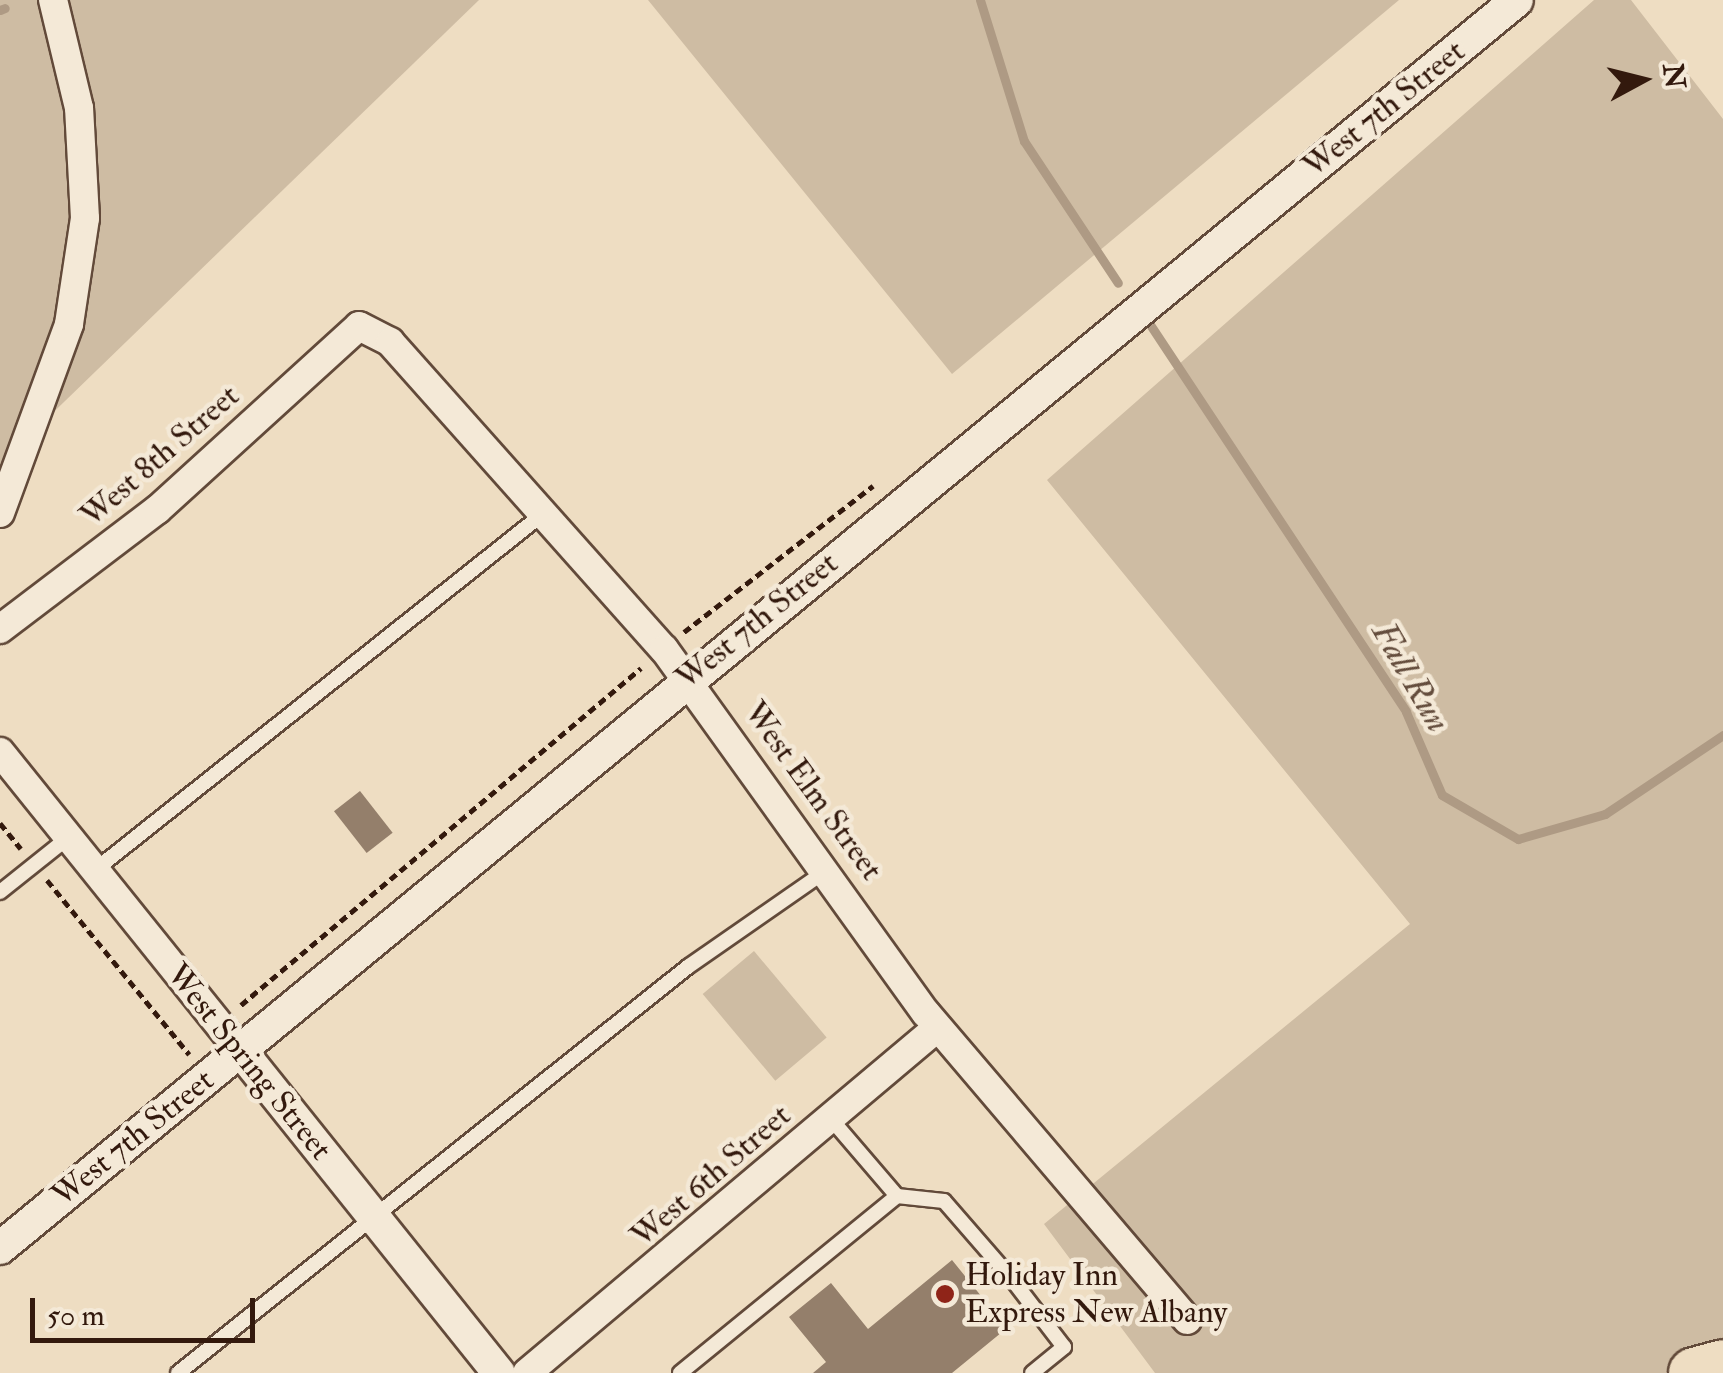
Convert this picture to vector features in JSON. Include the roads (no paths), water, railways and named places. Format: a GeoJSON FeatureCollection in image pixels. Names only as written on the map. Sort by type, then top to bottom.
{"type":"FeatureCollection","features":[{"type":"Feature","properties":{"kind":"highway"},"geometry":{"type":"LineString","coordinates":[[1694,1373],[1723,1366]]}},
{"type":"Feature","properties":{"kind":"street"},"geometry":{"type":"LineString","coordinates":[[0,513],[69,324],[85,218],[79,108],[53,0]]}},
{"type":"Feature","properties":{"kind":"street","name":"West 7th Street"},"geometry":{"type":"LineString","coordinates":[[0,1248],[230,1039],[687,678],[1517,0]]}},
{"type":"Feature","properties":{"kind":"street","name":"West Elm Street"},"geometry":{"type":"LineString","coordinates":[[360,326],[405,352],[664,649],[828,870],[937,1028],[1188,1320]]}},
{"type":"Feature","properties":{"kind":"street","name":"West 8th Street"},"geometry":{"type":"LineString","coordinates":[[0,629],[157,510],[360,326]]}},
{"type":"Feature","properties":{"kind":"street","name":"West Spring Street"},"geometry":{"type":"LineString","coordinates":[[0,752],[499,1373]]}},
{"type":"Feature","properties":{"kind":"street","name":"West 6th Street"},"geometry":{"type":"LineString","coordinates":[[527,1373],[937,1028]]}},
{"type":"Feature","properties":{"kind":"lane"},"geometry":{"type":"LineString","coordinates":[[95,870],[545,512]]}},
{"type":"Feature","properties":{"kind":"lane"},"geometry":{"type":"LineString","coordinates":[[0,892],[69,837]]}},
{"type":"Feature","properties":{"kind":"lane"},"geometry":{"type":"LineString","coordinates":[[178,1373],[372,1214],[689,966],[828,870]]}},
{"type":"Feature","properties":{"kind":"lane"},"geometry":{"type":"LineString","coordinates":[[831,1118],[897,1196],[944,1201],[1011,1278],[1064,1347],[1032,1373]]}},
{"type":"Feature","properties":{"kind":"lane"},"geometry":{"type":"LineString","coordinates":[[680,1373],[897,1196]]}},
{"type":"Feature","properties":{"kind":"waterway","name":"Fall Run"},"geometry":{"type":"LineString","coordinates":[[980,0],[1024,141],[1118,283]]}},
{"type":"Feature","properties":{"kind":"waterway","name":"Fall Run"},"geometry":{"type":"LineString","coordinates":[[0,10],[5,8]]}},
{"type":"Feature","properties":{"kind":"waterway","name":"Fall Run"},"geometry":{"type":"LineString","coordinates":[[1149,323],[1406,712],[1442,795],[1518,839],[1605,814],[1723,735]]}},
{"type":"Feature","properties":{"kind":"place","name":"Holiday Inn Express New Albany"},"geometry":{"type":"Point","coordinates":[945,1294]}}]}
